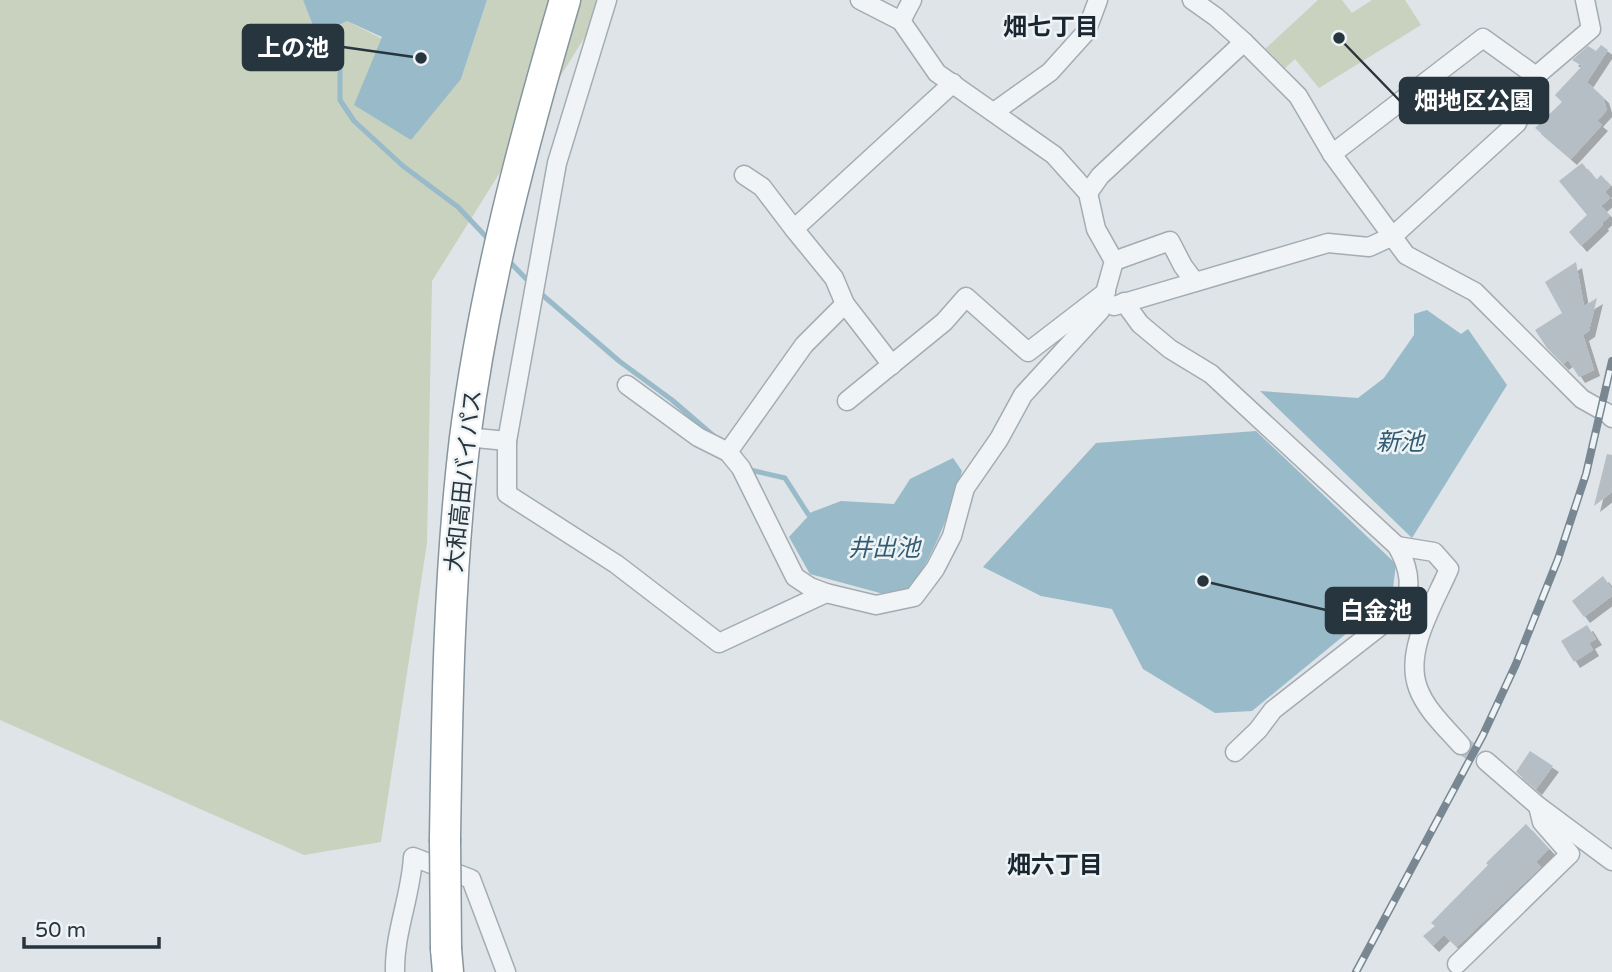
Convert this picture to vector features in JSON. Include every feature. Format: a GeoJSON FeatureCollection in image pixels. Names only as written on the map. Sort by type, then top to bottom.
{"type":"FeatureCollection","features":[{"type":"Feature","properties":{"kind":"highway","name":"大和高田バイパス"},"geometry":{"type":"LineString","coordinates":[[447,960],[445,839],[448,661],[454,548],[466,436],[485,319],[523,150],[565,0]]}},
{"type":"Feature","properties":{"kind":"street"},"geometry":{"type":"LineString","coordinates":[[607,0],[557,163],[507,441],[507,494],[616,564],[719,643],[826,593]]}},
{"type":"Feature","properties":{"kind":"street"},"geometry":{"type":"LineString","coordinates":[[626,385],[698,437],[728,452],[741,468],[795,577],[826,593],[876,605],[914,597],[935,569],[952,536],[965,488],[999,439],[1023,395],[1100,310],[1114,261],[1096,229],[1088,193],[1054,155],[937,73],[901,21],[860,0]]}},
{"type":"Feature","properties":{"kind":"street"},"geometry":{"type":"LineString","coordinates":[[901,21],[912,0]]}},
{"type":"Feature","properties":{"kind":"street"},"geometry":{"type":"LineString","coordinates":[[994,112],[1050,72],[1086,33],[1098,0]]}},
{"type":"Feature","properties":{"kind":"street"},"geometry":{"type":"LineString","coordinates":[[1192,0],[1244,42],[1298,96],[1332,154],[1406,255],[1475,292],[1583,399],[1612,418]]}},
{"type":"Feature","properties":{"kind":"street"},"geometry":{"type":"LineString","coordinates":[[1100,310],[1328,243],[1369,247],[1393,236],[1517,123],[1536,76],[1591,29],[1585,0]]}},
{"type":"Feature","properties":{"kind":"street"},"geometry":{"type":"LineString","coordinates":[[1332,154],[1483,38],[1536,76]]}},
{"type":"Feature","properties":{"kind":"street"},"geometry":{"type":"LineString","coordinates":[[1088,193],[1100,176],[1244,42]]}},
{"type":"Feature","properties":{"kind":"street"},"geometry":{"type":"LineString","coordinates":[[794,229],[953,83]]}},
{"type":"Feature","properties":{"kind":"street"},"geometry":{"type":"LineString","coordinates":[[744,175],[762,187],[834,278],[845,304],[892,365]]}},
{"type":"Feature","properties":{"kind":"street"},"geometry":{"type":"LineString","coordinates":[[1114,261],[1170,241],[1195,282]]}},
{"type":"Feature","properties":{"kind":"street"},"geometry":{"type":"LineString","coordinates":[[847,401],[944,322],[966,297],[1028,352],[1106,292]]}},
{"type":"Feature","properties":{"kind":"street"},"geometry":{"type":"LineString","coordinates":[[1124,302],[1140,324],[1170,349],[1212,374],[1397,546],[1405,560],[1409,577],[1409,597],[1401,610],[1273,710],[1258,730],[1235,752]]}},
{"type":"Feature","properties":{"kind":"street"},"geometry":{"type":"LineString","coordinates":[[728,452],[804,345],[845,304]]}},
{"type":"Feature","properties":{"kind":"street"},"geometry":{"type":"LineString","coordinates":[[466,436],[507,441]]}},
{"type":"Feature","properties":{"kind":"street"},"geometry":{"type":"LineString","coordinates":[[1397,546],[1434,551],[1449,569],[1419,637],[1413,670],[1418,690],[1431,711],[1461,745]]}},
{"type":"Feature","properties":{"kind":"street"},"geometry":{"type":"LineString","coordinates":[[1486,761],[1538,806],[1612,861]]}},
{"type":"Feature","properties":{"kind":"street"},"geometry":{"type":"LineString","coordinates":[[1457,964],[1570,854],[1542,822],[1538,806]]}},
{"type":"Feature","properties":{"kind":"street"},"geometry":{"type":"LineString","coordinates":[[395,972],[395,952],[412,876],[413,857],[471,879],[506,972]]}},
{"type":"Feature","properties":{"kind":"green space"},"geometry":{"type":"Polygon","coordinates":[[[0,0],[303,0],[317,35],[347,21],[461,79],[487,0],[608,0],[432,281],[427,543],[381,842],[304,855],[0,720],[0,0]]]}},
{"type":"Feature","properties":{"kind":"green space"},"geometry":{"type":"Polygon","coordinates":[[[1318,0],[1342,0],[1352,13],[1372,0],[1405,0],[1421,25],[1319,88],[1295,59],[1283,70],[1264,50],[1318,0]]]}},
{"type":"Feature","properties":{"kind":"water"},"geometry":{"type":"Polygon","coordinates":[[[303,0],[487,0],[461,79],[411,140],[354,105],[382,37],[347,21],[317,36],[303,0]]]}},
{"type":"Feature","properties":{"kind":"water","name":"新池"},"geometry":{"type":"Polygon","coordinates":[[[1427,310],[1461,334],[1468,329],[1507,385],[1412,538],[1260,391],[1358,398],[1384,378],[1414,335],[1414,314],[1427,310]]]}},
{"type":"Feature","properties":{"kind":"water"},"geometry":{"type":"Polygon","coordinates":[[[1256,431],[1396,564],[1392,596],[1252,711],[1215,713],[1143,669],[1112,609],[1041,596],[983,567],[1096,443],[1256,431]]]}},
{"type":"Feature","properties":{"kind":"water","name":"井出池"},"geometry":{"type":"Polygon","coordinates":[[[953,458],[962,471],[957,487],[934,547],[910,591],[891,596],[810,574],[789,537],[812,512],[841,501],[894,504],[910,479],[953,458]]]}},
{"type":"Feature","properties":{"kind":"building"},"geometry":{"type":"Polygon","coordinates":[[[1601,45],[1608,50],[1587,82],[1603,97],[1607,110],[1597,121],[1602,125],[1571,159],[1535,128],[1562,102],[1555,95],[1582,66],[1572,60],[1588,46],[1596,51],[1601,45]]]}},
{"type":"Feature","properties":{"kind":"building"},"geometry":{"type":"Polygon","coordinates":[[[1582,163],[1596,180],[1601,175],[1611,186],[1605,192],[1610,198],[1601,206],[1610,216],[1581,246],[1569,232],[1587,215],[1559,181],[1582,163]]]}},
{"type":"Feature","properties":{"kind":"building"},"geometry":{"type":"Polygon","coordinates":[[[1576,262],[1584,306],[1597,298],[1589,331],[1583,335],[1594,370],[1579,377],[1568,360],[1563,364],[1547,348],[1535,330],[1562,313],[1545,282],[1576,262]]]}},
{"type":"Feature","properties":{"kind":"building"},"geometry":{"type":"Polygon","coordinates":[[[1607,454],[1612,455],[1612,492],[1594,506],[1607,454]]]}},
{"type":"Feature","properties":{"kind":"building"},"geometry":{"type":"Polygon","coordinates":[[[1603,576],[1612,589],[1612,596],[1584,617],[1572,601],[1603,576]]]}},
{"type":"Feature","properties":{"kind":"building"},"geometry":{"type":"Polygon","coordinates":[[[1587,625],[1596,639],[1589,643],[1593,650],[1574,662],[1561,641],[1587,625]]]}},
{"type":"Feature","properties":{"kind":"building"},"geometry":{"type":"Polygon","coordinates":[[[1530,751],[1553,766],[1536,789],[1516,772],[1530,751]]]}},
{"type":"Feature","properties":{"kind":"building"},"geometry":{"type":"Polygon","coordinates":[[[1526,824],[1549,849],[1536,862],[1541,867],[1457,947],[1444,935],[1433,946],[1423,936],[1435,926],[1431,923],[1526,824]]]}},
{"type":"Feature","properties":{"kind":"waterway"},"geometry":{"type":"LineString","coordinates":[[335,23],[331,34],[340,65],[340,100],[354,121],[403,166],[458,207],[491,242]]}},
{"type":"Feature","properties":{"kind":"waterway"},"geometry":{"type":"LineString","coordinates":[[507,259],[532,285]]}},
{"type":"Feature","properties":{"kind":"waterway"},"geometry":{"type":"LineString","coordinates":[[539,292],[619,361],[672,400],[715,437]]}},
{"type":"Feature","properties":{"kind":"waterway"},"geometry":{"type":"LineString","coordinates":[[746,469],[785,478],[808,514],[815,518]]}},
{"type":"Feature","properties":{"kind":"tunnel"},"geometry":{"type":"LineString","coordinates":[[1461,745],[1486,761]]}},
{"type":"Feature","properties":{"kind":"railway"},"geometry":{"type":"LineString","coordinates":[[1356,972],[1483,735],[1516,664],[1558,559],[1586,474],[1612,361]]}},
{"type":"Feature","properties":{"kind":"place","name":"畑地区公園"},"geometry":{"type":"Point","coordinates":[1339,38]}},
{"type":"Feature","properties":{"kind":"place","name":"上の池"},"geometry":{"type":"Point","coordinates":[421,58]}},
{"type":"Feature","properties":{"kind":"place","name":"白金池"},"geometry":{"type":"Point","coordinates":[1203,581]}},
{"type":"Feature","properties":{"kind":"district","name":"畑七丁目"},"geometry":{"type":"Point","coordinates":[1051,27]}},
{"type":"Feature","properties":{"kind":"district","name":"畑六丁目"},"geometry":{"type":"Point","coordinates":[1055,865]}}]}
